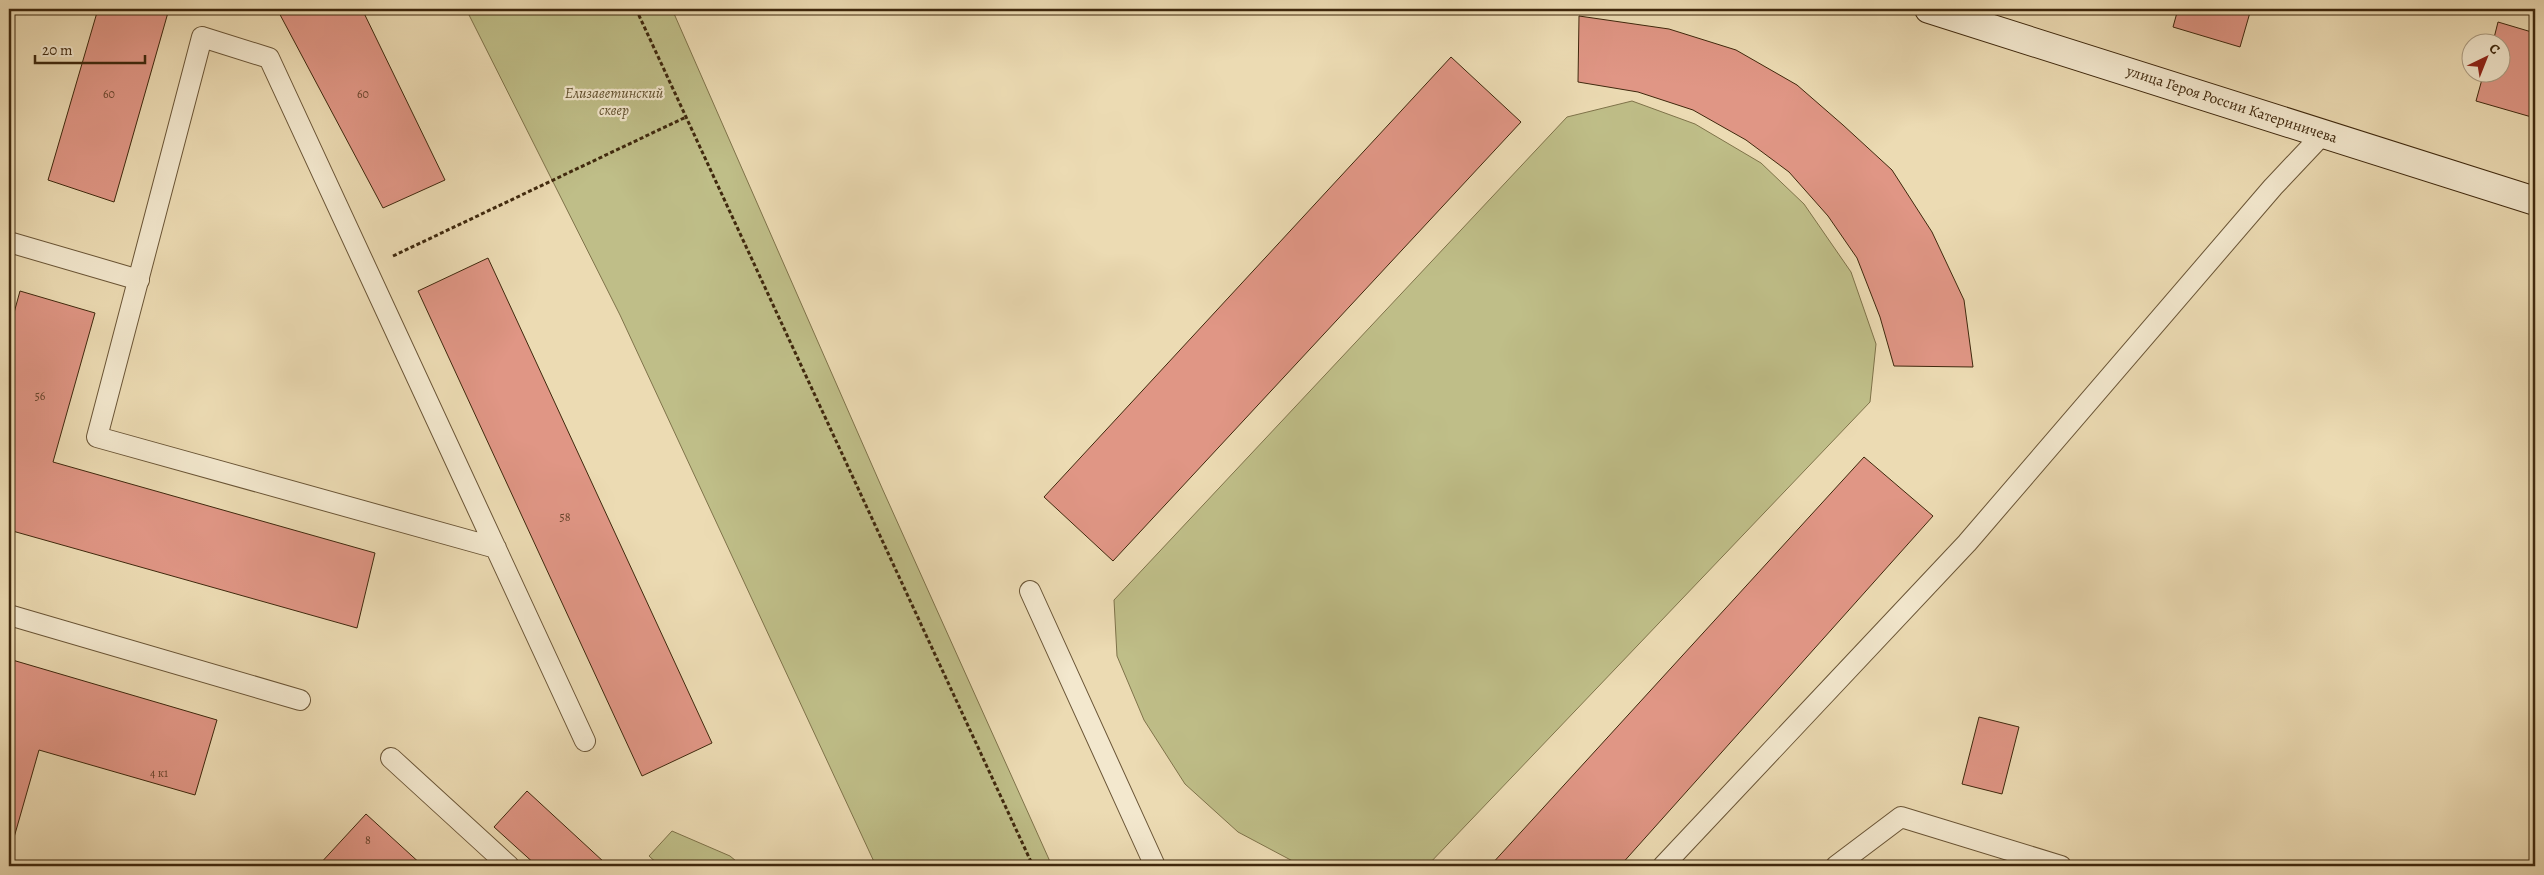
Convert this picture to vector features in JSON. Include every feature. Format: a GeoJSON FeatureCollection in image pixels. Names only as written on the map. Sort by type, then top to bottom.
{"type":"FeatureCollection","features":[{"type":"Feature","properties":{"kind":"main road","name":"улица Героя России Катериничева"},"geometry":{"type":"LineString","coordinates":[[1929,9],[2535,201]]}},
{"type":"Feature","properties":{"kind":"lane"},"geometry":{"type":"LineString","coordinates":[[496,548],[97,437],[202,37],[269,58],[586,741]]}},
{"type":"Feature","properties":{"kind":"lane"},"geometry":{"type":"LineString","coordinates":[[1663,866],[1967,543],[2273,187],[2324,133]]}},
{"type":"Feature","properties":{"kind":"lane"},"geometry":{"type":"LineString","coordinates":[[9,242],[138,280]]}},
{"type":"Feature","properties":{"kind":"lane"},"geometry":{"type":"LineString","coordinates":[[1030,591],[1154,866]]}},
{"type":"Feature","properties":{"kind":"lane"},"geometry":{"type":"LineString","coordinates":[[9,615],[300,700]]}},
{"type":"Feature","properties":{"kind":"lane"},"geometry":{"type":"LineString","coordinates":[[391,758],[509,866]]}},
{"type":"Feature","properties":{"kind":"lane"},"geometry":{"type":"LineString","coordinates":[[1836,866],[1901,817],[2061,866]]}},
{"type":"Feature","properties":{"kind":"path"},"geometry":{"type":"LineString","coordinates":[[636,9],[1032,866]]}},
{"type":"Feature","properties":{"kind":"path"},"geometry":{"type":"LineString","coordinates":[[367,269],[686,117]]}},
{"type":"Feature","properties":{"kind":"green space","name":"Елизаветинский сквер"},"geometry":{"type":"Polygon","coordinates":[[[466,9],[672,9],[882,488],[1052,866],[876,866],[620,315],[466,9]]]}},
{"type":"Feature","properties":{"kind":"green space"},"geometry":{"type":"Polygon","coordinates":[[[1632,101],[1695,124],[1761,163],[1804,204],[1851,272],[1876,344],[1870,402],[1427,866],[1302,866],[1238,832],[1185,784],[1144,720],[1117,656],[1114,600],[1567,117],[1632,101]]]}},
{"type":"Feature","properties":{"kind":"green space"},"geometry":{"type":"Polygon","coordinates":[[[672,831],[730,856],[742,866],[660,866],[649,856],[672,831]]]}},
{"type":"Feature","properties":{"kind":"building"},"geometry":{"type":"Polygon","coordinates":[[[98,9],[169,9],[114,202],[48,180],[98,9]]]}},
{"type":"Feature","properties":{"kind":"building"},"geometry":{"type":"Polygon","coordinates":[[[277,9],[362,9],[445,180],[383,208],[277,9]]]}},
{"type":"Feature","properties":{"kind":"building"},"geometry":{"type":"Polygon","coordinates":[[[2178,9],[2251,9],[2240,47],[2173,27],[2178,9]]]}},
{"type":"Feature","properties":{"kind":"building"},"geometry":{"type":"Polygon","coordinates":[[[1579,16],[1669,29],[1736,50],[1797,85],[1843,125],[1892,170],[1932,232],[1964,300],[1973,367],[1894,366],[1880,317],[1857,258],[1828,216],[1789,172],[1746,140],[1693,110],[1638,92],[1578,82],[1579,16]]]}},
{"type":"Feature","properties":{"kind":"building"},"geometry":{"type":"Polygon","coordinates":[[[2498,22],[2535,33],[2535,118],[2476,101],[2481,82],[2512,82],[2512,32],[2496,32],[2498,22]]]}},
{"type":"Feature","properties":{"kind":"building"},"geometry":{"type":"Polygon","coordinates":[[[1451,57],[1521,122],[1113,561],[1044,497],[1451,57]]]}},
{"type":"Feature","properties":{"kind":"building"},"geometry":{"type":"Polygon","coordinates":[[[488,258],[712,743],[642,776],[418,291],[488,258]]]}},
{"type":"Feature","properties":{"kind":"building"},"geometry":{"type":"Polygon","coordinates":[[[20,291],[95,313],[53,462],[375,553],[357,628],[9,530],[9,331],[20,291]]]}},
{"type":"Feature","properties":{"kind":"building"},"geometry":{"type":"Polygon","coordinates":[[[1864,457],[1933,516],[1620,866],[1490,866],[1864,457]]]}},
{"type":"Feature","properties":{"kind":"building"},"geometry":{"type":"Polygon","coordinates":[[[9,659],[217,720],[195,795],[39,750],[9,855],[9,659]]]}},
{"type":"Feature","properties":{"kind":"building"},"geometry":{"type":"Polygon","coordinates":[[[1979,717],[2019,727],[2002,794],[1962,784],[1979,717]]]}},
{"type":"Feature","properties":{"kind":"building"},"geometry":{"type":"Polygon","coordinates":[[[527,791],[605,863],[603,866],[537,866],[494,827],[527,791]]]}},
{"type":"Feature","properties":{"kind":"building"},"geometry":{"type":"Polygon","coordinates":[[[366,814],[423,866],[318,866],[366,814]]]}}]}
